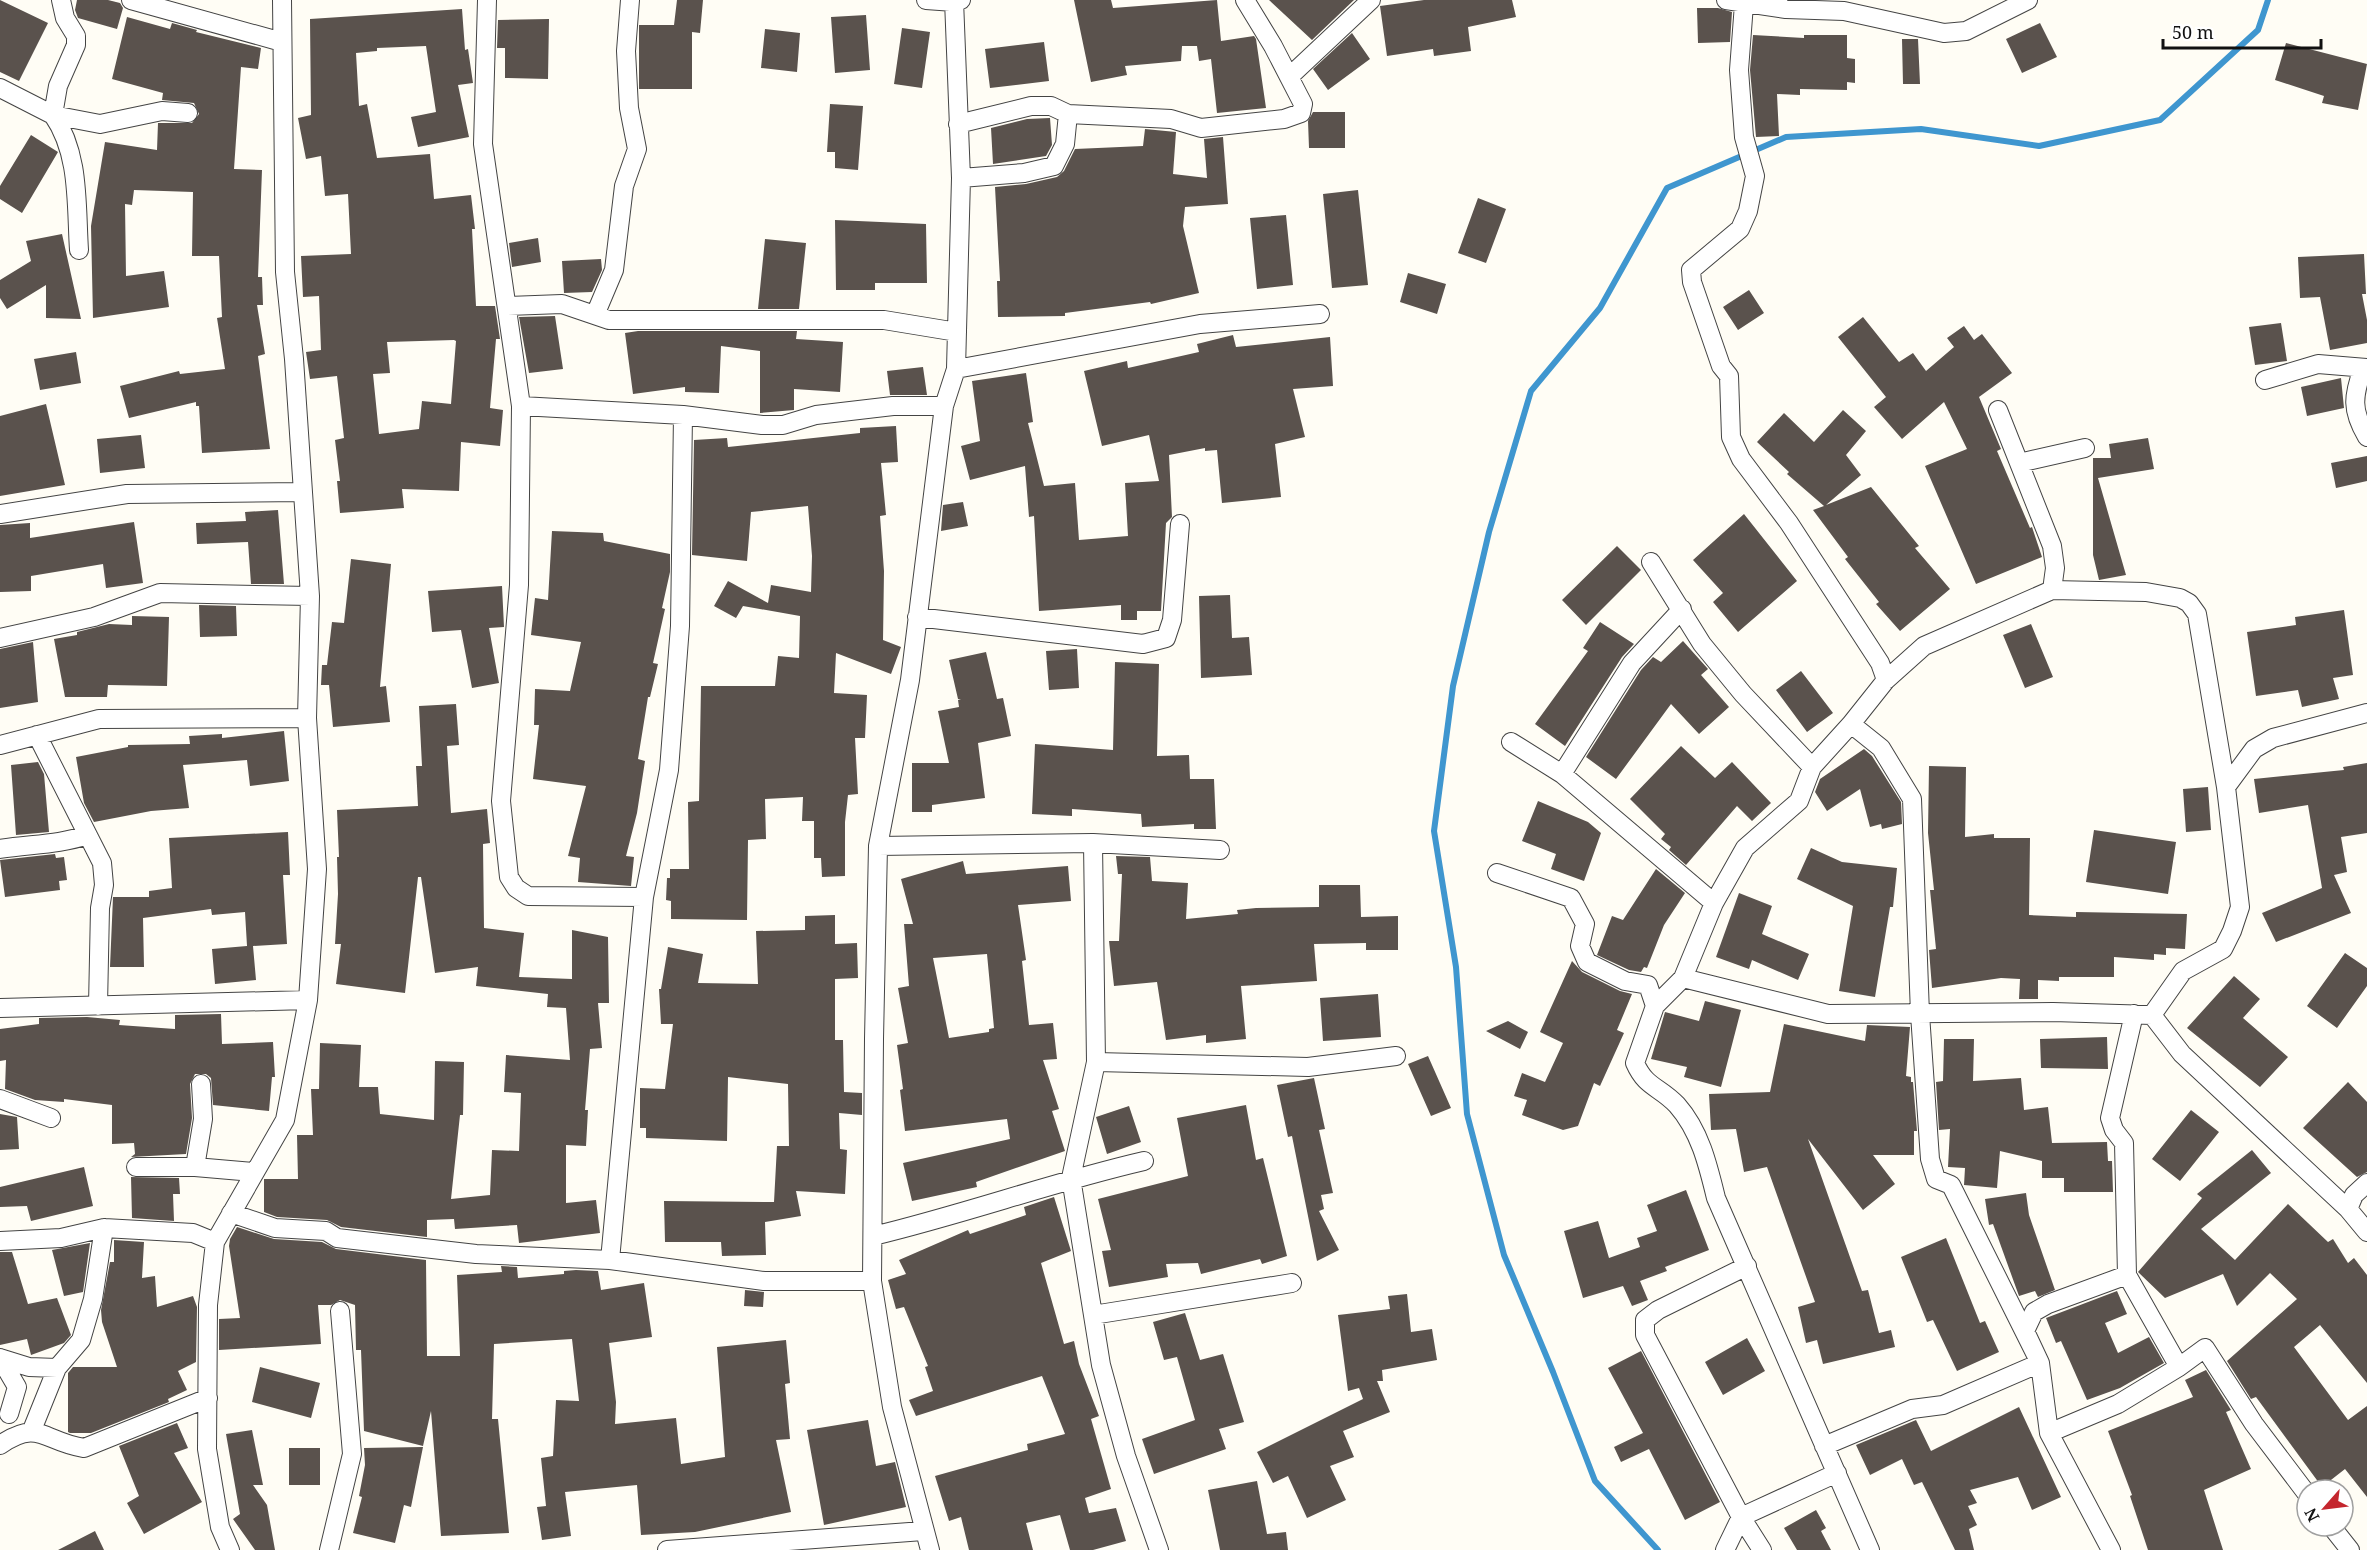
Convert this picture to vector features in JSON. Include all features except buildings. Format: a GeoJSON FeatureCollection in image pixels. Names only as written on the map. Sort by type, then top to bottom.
{"type":"FeatureCollection","features":[{"type":"Feature","properties":{"kind":"street"},"geometry":{"type":"LineString","coordinates":[[61,0],[65,18],[76,36],[76,45],[58,86],[53,115],[62,128],[73,156],[79,250]]}},
{"type":"Feature","properties":{"kind":"street"},"geometry":{"type":"LineString","coordinates":[[230,1550],[220,1527],[207,1449],[208,1305],[215,1242],[253,1172],[285,1120],[308,1000],[317,869],[307,718],[310,596],[294,359],[285,272],[282,0]]}},
{"type":"Feature","properties":{"kind":"street"},"geometry":{"type":"LineString","coordinates":[[487,0],[483,144],[521,406],[519,585],[501,801],[510,877],[516,888],[528,897],[644,897]]}},
{"type":"Feature","properties":{"kind":"street"},"geometry":{"type":"LineString","coordinates":[[595,315],[614,270],[624,186],[637,149],[629,108],[626,51],[630,0]]}},
{"type":"Feature","properties":{"kind":"street"},"geometry":{"type":"LineString","coordinates":[[926,0],[956,1],[961,178],[956,369],[944,406],[910,680],[878,846],[872,1281],[892,1407],[923,1531],[930,1550]]}},
{"type":"Feature","properties":{"kind":"street"},"geometry":{"type":"LineString","coordinates":[[958,124],[1031,106],[1051,106],[1068,114],[1171,119],[1201,128],[1284,119],[1300,113],[1302,104],[1289,76],[1245,0]]}},
{"type":"Feature","properties":{"kind":"street"},"geometry":{"type":"LineString","coordinates":[[1289,76],[1371,0]]}},
{"type":"Feature","properties":{"kind":"street"},"geometry":{"type":"LineString","coordinates":[[1886,680],[1880,663],[1789,523],[1741,459],[1730,429],[1729,376],[1720,366],[1692,282],[1691,270],[1740,229],[1748,211],[1755,176],[1744,137],[1735,2],[1786,9],[1844,11],[1944,33],[1966,31],[2028,0]]}},
{"type":"Feature","properties":{"kind":"street"},"geometry":{"type":"LineString","coordinates":[[139,1],[282,42]]}},
{"type":"Feature","properties":{"kind":"street"},"geometry":{"type":"LineString","coordinates":[[31,103],[58,86]]}},
{"type":"Feature","properties":{"kind":"street"},"geometry":{"type":"LineString","coordinates":[[0,88],[53,115],[100,124],[162,111],[188,113]]}},
{"type":"Feature","properties":{"kind":"street"},"geometry":{"type":"LineString","coordinates":[[961,178],[1024,173],[1054,166],[1065,144],[1068,114]]}},
{"type":"Feature","properties":{"kind":"street"},"geometry":{"type":"LineString","coordinates":[[507,306],[562,304],[609,320],[658,322],[884,320],[957,332]]}},
{"type":"Feature","properties":{"kind":"street"},"geometry":{"type":"LineString","coordinates":[[956,369],[1200,324],[1320,314]]}},
{"type":"Feature","properties":{"kind":"street"},"geometry":{"type":"LineString","coordinates":[[2265,380],[2318,364],[2365,368],[2355,390],[2355,406],[2357,419],[2367,437]]}},
{"type":"Feature","properties":{"kind":"street"},"geometry":{"type":"LineString","coordinates":[[521,406],[683,415],[783,425],[816,416],[893,406],[944,406]]}},
{"type":"Feature","properties":{"kind":"street"},"geometry":{"type":"LineString","coordinates":[[1998,410],[2052,546],[2055,568],[2052,590]]}},
{"type":"Feature","properties":{"kind":"street"},"geometry":{"type":"LineString","coordinates":[[610,1260],[644,897],[669,770],[680,626],[683,415]]}},
{"type":"Feature","properties":{"kind":"street"},"geometry":{"type":"LineString","coordinates":[[2019,463],[2085,448]]}},
{"type":"Feature","properties":{"kind":"street"},"geometry":{"type":"LineString","coordinates":[[0,514],[128,494],[303,492]]}},
{"type":"Feature","properties":{"kind":"street"},"geometry":{"type":"LineString","coordinates":[[917,617],[1143,644],[1166,638],[1172,620],[1180,524]]}},
{"type":"Feature","properties":{"kind":"street"},"geometry":{"type":"LineString","coordinates":[[1651,562],[1702,644],[1743,694],[1812,767]]}},
{"type":"Feature","properties":{"kind":"street"},"geometry":{"type":"LineString","coordinates":[[1870,1550],[1716,1198],[1704,1149],[1679,1108],[1666,1094],[1642,1080],[1635,1064],[1655,1006],[1683,978],[1714,903],[1745,848],[1798,801],[1812,767],[1851,724],[1886,680],[1924,646],[2052,590],[2146,592],[2180,598],[2189,603],[2197,614],[2226,787],[2240,908],[2232,932],[2223,949],[2183,971],[2152,1015]]}},
{"type":"Feature","properties":{"kind":"street"},"geometry":{"type":"LineString","coordinates":[[0,638],[94,617],[160,593],[310,596]]}},
{"type":"Feature","properties":{"kind":"street"},"geometry":{"type":"LineString","coordinates":[[1562,774],[1632,663],[1682,609]]}},
{"type":"Feature","properties":{"kind":"street"},"geometry":{"type":"LineString","coordinates":[[2226,787],[2254,748],[2273,738],[2367,713]]}},
{"type":"Feature","properties":{"kind":"street"},"geometry":{"type":"LineString","coordinates":[[0,745],[99,719],[307,718]]}},
{"type":"Feature","properties":{"kind":"street"},"geometry":{"type":"LineString","coordinates":[[1851,724],[1881,748],[1912,799],[1920,1014],[1930,1159],[1936,1179],[1951,1185],[2040,1363]]}},
{"type":"Feature","properties":{"kind":"street"},"geometry":{"type":"LineString","coordinates":[[37,735],[102,863],[104,885],[100,908],[98,1006]]}},
{"type":"Feature","properties":{"kind":"street"},"geometry":{"type":"LineString","coordinates":[[1511,742],[1562,774],[1714,903]]}},
{"type":"Feature","properties":{"kind":"street"},"geometry":{"type":"LineString","coordinates":[[0,849],[26,844],[65,842],[87,835]]}},
{"type":"Feature","properties":{"kind":"street"},"geometry":{"type":"LineString","coordinates":[[878,846],[1094,843],[1220,850]]}},
{"type":"Feature","properties":{"kind":"street"},"geometry":{"type":"LineString","coordinates":[[1094,843],[1096,1062],[1071,1178],[1101,1365],[1126,1456],[1159,1550]]}},
{"type":"Feature","properties":{"kind":"street"},"geometry":{"type":"LineString","coordinates":[[1497,873],[1571,898],[1585,924],[1580,946],[1587,962],[1625,981],[1648,985],[1655,1006]]}},
{"type":"Feature","properties":{"kind":"street"},"geometry":{"type":"LineString","coordinates":[[1683,978],[1828,1014],[2152,1015],[2182,1054],[2348,1209],[2367,1232]]}},
{"type":"Feature","properties":{"kind":"street"},"geometry":{"type":"LineString","coordinates":[[0,1008],[308,1000]]}},
{"type":"Feature","properties":{"kind":"street"},"geometry":{"type":"LineString","coordinates":[[2134,1014],[2110,1118],[2114,1130],[2124,1143],[2127,1275],[2180,1367]]}},
{"type":"Feature","properties":{"kind":"street"},"geometry":{"type":"LineString","coordinates":[[1096,1062],[1308,1067],[1396,1056]]}},
{"type":"Feature","properties":{"kind":"street"},"geometry":{"type":"LineString","coordinates":[[195,1167],[202,1119],[201,1084]]}},
{"type":"Feature","properties":{"kind":"street"},"geometry":{"type":"LineString","coordinates":[[0,1099],[51,1118]]}},
{"type":"Feature","properties":{"kind":"street"},"geometry":{"type":"LineString","coordinates":[[873,1236],[930,1222],[1071,1178],[1144,1161]]}},
{"type":"Feature","properties":{"kind":"street"},"geometry":{"type":"LineString","coordinates":[[136,1167],[195,1167],[253,1172]]}},
{"type":"Feature","properties":{"kind":"street"},"geometry":{"type":"LineString","coordinates":[[2348,1209],[2354,1195],[2367,1182]]}},
{"type":"Feature","properties":{"kind":"street"},"geometry":{"type":"LineString","coordinates":[[231,1213],[275,1228],[326,1231],[337,1238],[476,1254],[610,1260],[764,1281],[872,1281]]}},
{"type":"Feature","properties":{"kind":"street"},"geometry":{"type":"LineString","coordinates":[[0,1241],[61,1238],[104,1228],[193,1233],[215,1242]]}},
{"type":"Feature","properties":{"kind":"street"},"geometry":{"type":"LineString","coordinates":[[32,1430],[57,1368],[81,1340],[93,1299],[104,1228]]}},
{"type":"Feature","properties":{"kind":"street"},"geometry":{"type":"LineString","coordinates":[[1747,1266],[1658,1310],[1645,1320],[1644,1327],[1645,1335],[1762,1550]]}},
{"type":"Feature","properties":{"kind":"street"},"geometry":{"type":"LineString","coordinates":[[2111,1550],[2049,1433],[2040,1363],[2025,1331],[2034,1312],[2048,1304],[2127,1275]]}},
{"type":"Feature","properties":{"kind":"street"},"geometry":{"type":"LineString","coordinates":[[1093,1315],[1292,1283]]}},
{"type":"Feature","properties":{"kind":"street"},"geometry":{"type":"LineString","coordinates":[[329,1550],[352,1454],[340,1311]]}},
{"type":"Feature","properties":{"kind":"street"},"geometry":{"type":"LineString","coordinates":[[2049,1433],[2118,1404],[2180,1367],[2205,1348],[2254,1424],[2295,1478]]}},
{"type":"Feature","properties":{"kind":"street"},"geometry":{"type":"LineString","coordinates":[[0,1358],[29,1367],[57,1368]]}},
{"type":"Feature","properties":{"kind":"street"},"geometry":{"type":"LineString","coordinates":[[0,1358],[17,1388],[5,1412],[0,1439]]}},
{"type":"Feature","properties":{"kind":"street"},"geometry":{"type":"LineString","coordinates":[[1824,1446],[1912,1409],[1943,1405],[2040,1363]]}},
{"type":"Feature","properties":{"kind":"street"},"geometry":{"type":"LineString","coordinates":[[0,1445],[16,1434],[32,1430],[68,1446],[84,1448],[208,1398]]}},
{"type":"Feature","properties":{"kind":"street"},"geometry":{"type":"LineString","coordinates":[[1725,1550],[1742,1517],[1837,1473]]}},
{"type":"Feature","properties":{"kind":"street"},"geometry":{"type":"LineString","coordinates":[[667,1550],[923,1531]]}},
{"type":"Feature","properties":{"kind":"street"},"geometry":{"type":"LineString","coordinates":[[2340,1538],[2350,1550]]}},
{"type":"Feature","properties":{"kind":"waterway"},"geometry":{"type":"LineString","coordinates":[[1658,1550],[1595,1481],[1504,1255],[1467,1114],[1456,967],[1434,831],[1453,686],[1489,532],[1531,391],[1600,308],[1667,188],[1786,137],[1921,129],[2039,146],[2160,120],[2258,30],[2268,0]]}}]}
